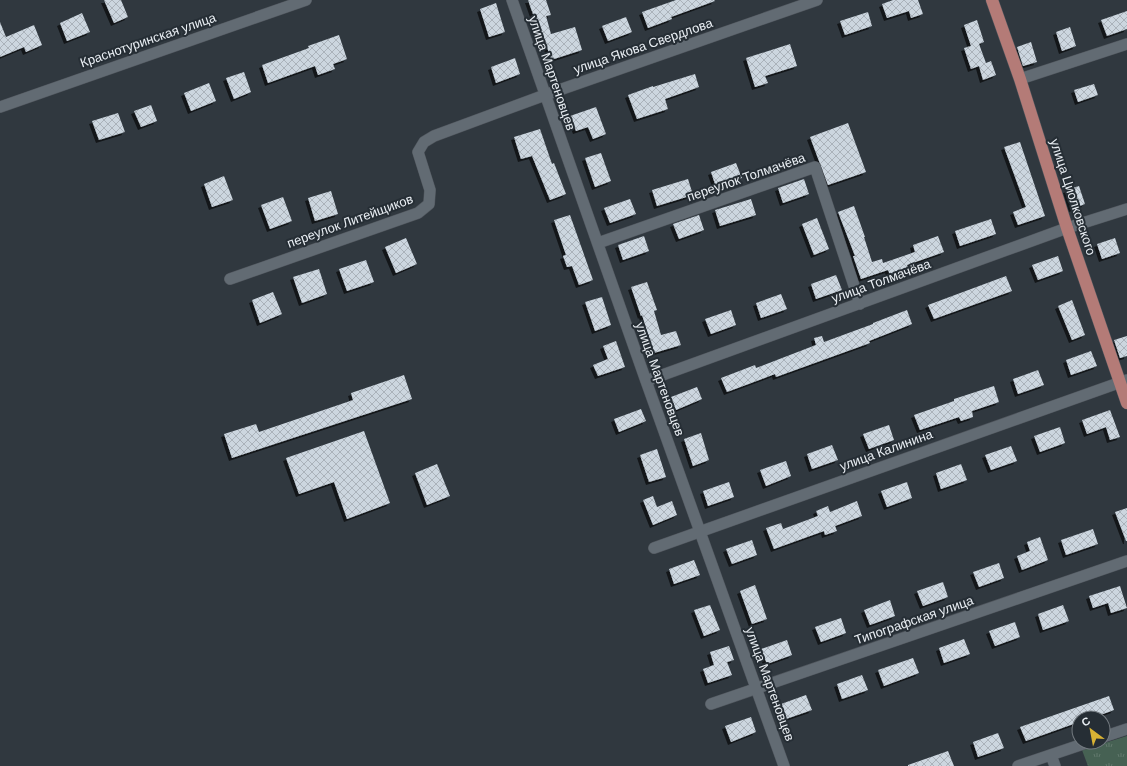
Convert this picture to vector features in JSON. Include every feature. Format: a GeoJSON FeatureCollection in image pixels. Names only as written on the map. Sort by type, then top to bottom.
{"type":"FeatureCollection","features":[{"type":"Feature","properties":{"kind":"main road","name":"улица Циолковского"},"geometry":{"type":"LineString","coordinates":[[992,0],[1020,79],[1067,228],[1124,381],[1127,403]]}},
{"type":"Feature","properties":{"kind":"street","name":"Краснотуринская улица"},"geometry":{"type":"LineString","coordinates":[[0,107],[306,0]]}},
{"type":"Feature","properties":{"kind":"street","name":"улица Мартеновцев"},"geometry":{"type":"LineString","coordinates":[[512,0],[646,381],[784,766]]}},
{"type":"Feature","properties":{"kind":"street","name":"улица Якова Свердлова"},"geometry":{"type":"LineString","coordinates":[[434,136],[545,95],[817,0]]}},
{"type":"Feature","properties":{"kind":"street"},"geometry":{"type":"LineString","coordinates":[[1020,79],[1127,44]]}},
{"type":"Feature","properties":{"kind":"street","name":"переулок Литейщиков"},"geometry":{"type":"LineString","coordinates":[[230,279],[418,213],[429,204],[430,190],[418,152],[424,142],[434,136]]}},
{"type":"Feature","properties":{"kind":"street","name":"переулок Толмачёва"},"geometry":{"type":"LineString","coordinates":[[598,243],[815,167],[860,304]]}},
{"type":"Feature","properties":{"kind":"street","name":"улица Толмачёва"},"geometry":{"type":"LineString","coordinates":[[646,381],[1067,228],[1127,209]]}},
{"type":"Feature","properties":{"kind":"street","name":"улица Калинина"},"geometry":{"type":"LineString","coordinates":[[654,548],[1124,381]]}},
{"type":"Feature","properties":{"kind":"street","name":"Типографская улица"},"geometry":{"type":"LineString","coordinates":[[711,704],[1127,561]]}},
{"type":"Feature","properties":{"kind":"street"},"geometry":{"type":"LineString","coordinates":[[1111,734],[1127,729]]}},
{"type":"Feature","properties":{"kind":"street"},"geometry":{"type":"LineString","coordinates":[[1018,766],[1071,748]]}},
{"type":"Feature","properties":{"kind":"street"},"geometry":{"type":"LineString","coordinates":[[1051,755],[1055,766]]}},
{"type":"Feature","properties":{"kind":"green space"},"geometry":{"type":"Polygon","coordinates":[[[1127,736],[1127,766],[1088,766],[1082,750],[1111,750],[1111,741],[1127,736]]]}},
{"type":"Feature","properties":{"kind":"building"},"geometry":{"type":"Polygon","coordinates":[[[104,0],[121,0],[128,17],[114,23],[104,0]]]}},
{"type":"Feature","properties":{"kind":"building"},"geometry":{"type":"Polygon","coordinates":[[[528,0],[546,0],[551,15],[546,16],[551,34],[575,27],[582,50],[551,60],[545,40],[539,41],[536,32],[539,31],[528,0]]]}},
{"type":"Feature","properties":{"kind":"building"},"geometry":{"type":"Polygon","coordinates":[[[676,0],[715,1],[671,17],[672,19],[648,28],[642,12],[676,0]]]}},
{"type":"Feature","properties":{"kind":"building"},"geometry":{"type":"Polygon","coordinates":[[[893,0],[918,0],[923,14],[911,18],[909,11],[887,18],[882,4],[893,0]]]}},
{"type":"Feature","properties":{"kind":"building"},"geometry":{"type":"Polygon","coordinates":[[[496,3],[505,32],[489,37],[480,9],[496,3]]]}},
{"type":"Feature","properties":{"kind":"building"},"geometry":{"type":"Polygon","coordinates":[[[1127,11],[1127,29],[1107,36],[1101,20],[1127,11]]]}},
{"type":"Feature","properties":{"kind":"building"},"geometry":{"type":"Polygon","coordinates":[[[868,12],[872,26],[845,35],[840,21],[868,12]]]}},
{"type":"Feature","properties":{"kind":"building"},"geometry":{"type":"Polygon","coordinates":[[[82,13],[90,32],[67,41],[60,23],[82,13]]]}},
{"type":"Feature","properties":{"kind":"building"},"geometry":{"type":"Polygon","coordinates":[[[626,17],[632,32],[608,41],[602,26],[626,17]]]}},
{"type":"Feature","properties":{"kind":"building"},"geometry":{"type":"Polygon","coordinates":[[[977,20],[984,42],[979,44],[986,63],[991,61],[996,75],[983,80],[979,66],[971,69],[964,48],[971,46],[964,25],[977,20]]]}},
{"type":"Feature","properties":{"kind":"building"},"geometry":{"type":"Polygon","coordinates":[[[0,22],[6,37],[34,25],[42,45],[26,52],[24,47],[0,57],[0,22]]]}},
{"type":"Feature","properties":{"kind":"building"},"geometry":{"type":"Polygon","coordinates":[[[1070,27],[1076,46],[1062,51],[1056,32],[1070,27]]]}},
{"type":"Feature","properties":{"kind":"building"},"geometry":{"type":"Polygon","coordinates":[[[339,35],[347,59],[333,64],[335,69],[318,75],[315,66],[268,83],[262,65],[309,48],[308,46],[339,35]]]}},
{"type":"Feature","properties":{"kind":"building"},"geometry":{"type":"Polygon","coordinates":[[[1031,42],[1037,62],[1023,66],[1017,47],[1031,42]]]}},
{"type":"Feature","properties":{"kind":"building"},"geometry":{"type":"Polygon","coordinates":[[[790,44],[797,66],[765,76],[768,83],[755,87],[746,58],[790,44]]]}},
{"type":"Feature","properties":{"kind":"building"},"geometry":{"type":"Polygon","coordinates":[[[515,58],[520,74],[496,83],[491,67],[515,58]]]}},
{"type":"Feature","properties":{"kind":"building"},"geometry":{"type":"Polygon","coordinates":[[[244,72],[251,92],[234,99],[226,78],[244,72]]]}},
{"type":"Feature","properties":{"kind":"building"},"geometry":{"type":"Polygon","coordinates":[[[695,74],[699,87],[665,99],[668,109],[637,119],[628,95],[695,74]]]}},
{"type":"Feature","properties":{"kind":"building"},"geometry":{"type":"Polygon","coordinates":[[[209,83],[216,101],[191,111],[184,93],[209,83]]]}},
{"type":"Feature","properties":{"kind":"building"},"geometry":{"type":"Polygon","coordinates":[[[1094,84],[1098,95],[1078,102],[1074,90],[1094,84]]]}},
{"type":"Feature","properties":{"kind":"building"},"geometry":{"type":"Polygon","coordinates":[[[151,105],[157,121],[141,127],[134,111],[151,105]]]}},
{"type":"Feature","properties":{"kind":"building"},"geometry":{"type":"Polygon","coordinates":[[[596,107],[606,134],[593,139],[588,127],[576,131],[570,116],[596,107]]]}},
{"type":"Feature","properties":{"kind":"building"},"geometry":{"type":"Polygon","coordinates":[[[118,113],[125,132],[99,140],[92,121],[118,113]]]}},
{"type":"Feature","properties":{"kind":"building"},"geometry":{"type":"Polygon","coordinates":[[[848,123],[866,172],[828,185],[810,137],[848,123]]]}},
{"type":"Feature","properties":{"kind":"building"},"geometry":{"type":"Polygon","coordinates":[[[540,129],[552,164],[554,163],[566,194],[550,200],[532,156],[521,159],[514,137],[540,129]]]}},
{"type":"Feature","properties":{"kind":"building"},"geometry":{"type":"Polygon","coordinates":[[[1020,142],[1045,216],[1018,225],[1013,212],[1026,207],[1004,147],[1020,142]]]}},
{"type":"Feature","properties":{"kind":"building"},"geometry":{"type":"Polygon","coordinates":[[[601,153],[611,181],[595,187],[585,158],[601,153]]]}},
{"type":"Feature","properties":{"kind":"building"},"geometry":{"type":"Polygon","coordinates":[[[736,163],[742,178],[716,187],[711,172],[736,163]]]}},
{"type":"Feature","properties":{"kind":"building"},"geometry":{"type":"Polygon","coordinates":[[[224,176],[233,200],[212,207],[204,184],[224,176]]]}},
{"type":"Feature","properties":{"kind":"building"},"geometry":{"type":"Polygon","coordinates":[[[688,179],[693,195],[657,206],[652,190],[688,179]]]}},
{"type":"Feature","properties":{"kind":"building"},"geometry":{"type":"Polygon","coordinates":[[[804,179],[809,194],[783,203],[778,188],[804,179]]]}},
{"type":"Feature","properties":{"kind":"building"},"geometry":{"type":"Polygon","coordinates":[[[1079,186],[1085,204],[1072,209],[1066,190],[1079,186]]]}},
{"type":"Feature","properties":{"kind":"building"},"geometry":{"type":"Polygon","coordinates":[[[331,191],[338,214],[315,221],[308,198],[331,191]]]}},
{"type":"Feature","properties":{"kind":"building"},"geometry":{"type":"Polygon","coordinates":[[[283,197],[292,221],[270,229],[261,205],[283,197]]]}},
{"type":"Feature","properties":{"kind":"building"},"geometry":{"type":"Polygon","coordinates":[[[630,199],[636,214],[610,223],[604,208],[630,199]]]}},
{"type":"Feature","properties":{"kind":"building"},"geometry":{"type":"Polygon","coordinates":[[[751,199],[756,215],[720,226],[715,210],[751,199]]]}},
{"type":"Feature","properties":{"kind":"building"},"geometry":{"type":"Polygon","coordinates":[[[854,206],[872,262],[882,259],[883,263],[915,252],[913,245],[938,236],[944,252],[907,265],[908,269],[890,275],[888,270],[861,279],[853,256],[855,256],[838,212],[854,206]]]}},
{"type":"Feature","properties":{"kind":"building"},"geometry":{"type":"Polygon","coordinates":[[[570,215],[593,280],[579,285],[572,266],[567,267],[563,256],[566,255],[554,220],[570,215]]]}},
{"type":"Feature","properties":{"kind":"building"},"geometry":{"type":"Polygon","coordinates":[[[699,215],[704,230],[679,239],[673,224],[699,215]]]}},
{"type":"Feature","properties":{"kind":"building"},"geometry":{"type":"Polygon","coordinates":[[[817,218],[829,249],[814,255],[802,224],[817,218]]]}},
{"type":"Feature","properties":{"kind":"building"},"geometry":{"type":"Polygon","coordinates":[[[991,219],[996,234],[960,246],[955,231],[991,219]]]}},
{"type":"Feature","properties":{"kind":"building"},"geometry":{"type":"Polygon","coordinates":[[[644,236],[649,251],[623,260],[618,245],[644,236]]]}},
{"type":"Feature","properties":{"kind":"building"},"geometry":{"type":"Polygon","coordinates":[[[406,238],[417,264],[396,273],[385,247],[406,238]]]}},
{"type":"Feature","properties":{"kind":"building"},"geometry":{"type":"Polygon","coordinates":[[[1115,238],[1120,253],[1102,259],[1097,244],[1115,238]]]}},
{"type":"Feature","properties":{"kind":"building"},"geometry":{"type":"Polygon","coordinates":[[[1058,256],[1063,271],[1038,280],[1032,265],[1058,256]]]}},
{"type":"Feature","properties":{"kind":"building"},"geometry":{"type":"Polygon","coordinates":[[[366,260],[374,282],[347,291],[339,269],[366,260]]]}},
{"type":"Feature","properties":{"kind":"building"},"geometry":{"type":"Polygon","coordinates":[[[319,269],[327,294],[302,303],[293,277],[319,269]]]}},
{"type":"Feature","properties":{"kind":"building"},"geometry":{"type":"Polygon","coordinates":[[[836,275],[842,290],[816,299],[811,284],[836,275]]]}},
{"type":"Feature","properties":{"kind":"building"},"geometry":{"type":"Polygon","coordinates":[[[1006,276],[1012,291],[934,319],[928,305],[1006,276]]]}},
{"type":"Feature","properties":{"kind":"building"},"geometry":{"type":"Polygon","coordinates":[[[647,282],[657,310],[654,311],[661,335],[676,331],[681,345],[654,353],[631,287],[647,282]]]}},
{"type":"Feature","properties":{"kind":"building"},"geometry":{"type":"Polygon","coordinates":[[[273,292],[282,314],[260,323],[252,300],[273,292]]]}},
{"type":"Feature","properties":{"kind":"building"},"geometry":{"type":"Polygon","coordinates":[[[781,294],[787,309],[761,318],[756,303],[781,294]]]}},
{"type":"Feature","properties":{"kind":"building"},"geometry":{"type":"Polygon","coordinates":[[[602,297],[611,325],[595,331],[585,302],[602,297]]]}},
{"type":"Feature","properties":{"kind":"building"},"geometry":{"type":"Polygon","coordinates":[[[1072,300],[1085,335],[1072,340],[1058,306],[1072,300]]]}},
{"type":"Feature","properties":{"kind":"building"},"geometry":{"type":"Polygon","coordinates":[[[731,310],[736,325],[711,334],[705,319],[731,310]]]}},
{"type":"Feature","properties":{"kind":"building"},"geometry":{"type":"Polygon","coordinates":[[[907,310],[912,324],[869,341],[870,343],[776,377],[775,374],[727,392],[721,378],[755,365],[756,368],[816,345],[814,338],[822,336],[824,342],[907,310]]]}},
{"type":"Feature","properties":{"kind":"building"},"geometry":{"type":"Polygon","coordinates":[[[1127,336],[1127,356],[1120,358],[1114,340],[1127,336]]]}},
{"type":"Feature","properties":{"kind":"building"},"geometry":{"type":"Polygon","coordinates":[[[616,341],[625,367],[598,376],[593,365],[608,359],[603,346],[616,341]]]}},
{"type":"Feature","properties":{"kind":"building"},"geometry":{"type":"Polygon","coordinates":[[[1091,351],[1097,366],[1071,375],[1066,360],[1091,351]]]}},
{"type":"Feature","properties":{"kind":"building"},"geometry":{"type":"Polygon","coordinates":[[[1038,370],[1044,385],[1018,394],[1013,379],[1038,370]]]}},
{"type":"Feature","properties":{"kind":"building"},"geometry":{"type":"Polygon","coordinates":[[[404,375],[412,399],[232,458],[224,434],[256,424],[259,432],[353,400],[351,393],[404,375]]]}},
{"type":"Feature","properties":{"kind":"building"},"geometry":{"type":"Polygon","coordinates":[[[994,386],[999,402],[972,411],[973,417],[961,421],[959,417],[920,430],[914,415],[954,401],[954,399],[994,386]]]}},
{"type":"Feature","properties":{"kind":"building"},"geometry":{"type":"Polygon","coordinates":[[[697,387],[702,399],[676,410],[671,397],[697,387]]]}},
{"type":"Feature","properties":{"kind":"building"},"geometry":{"type":"Polygon","coordinates":[[[641,409],[646,421],[619,432],[614,419],[641,409]]]}},
{"type":"Feature","properties":{"kind":"building"},"geometry":{"type":"Polygon","coordinates":[[[1110,410],[1120,437],[1110,440],[1106,427],[1087,434],[1082,420],[1110,410]]]}},
{"type":"Feature","properties":{"kind":"building"},"geometry":{"type":"Polygon","coordinates":[[[889,425],[894,440],[869,449],[863,434],[889,425]]]}},
{"type":"Feature","properties":{"kind":"building"},"geometry":{"type":"Polygon","coordinates":[[[1060,427],[1065,443],[1040,452],[1034,436],[1060,427]]]}},
{"type":"Feature","properties":{"kind":"building"},"geometry":{"type":"Polygon","coordinates":[[[364,431],[390,503],[347,519],[334,482],[299,494],[286,458],[364,431]]]}},
{"type":"Feature","properties":{"kind":"building"},"geometry":{"type":"Polygon","coordinates":[[[701,433],[709,460],[693,466],[684,439],[701,433]]]}},
{"type":"Feature","properties":{"kind":"building"},"geometry":{"type":"Polygon","coordinates":[[[832,445],[838,460],[812,469],[807,454],[832,445]]]}},
{"type":"Feature","properties":{"kind":"building"},"geometry":{"type":"Polygon","coordinates":[[[1011,446],[1017,461],[991,470],[985,455],[1011,446]]]}},
{"type":"Feature","properties":{"kind":"building"},"geometry":{"type":"Polygon","coordinates":[[[657,449],[666,477],[649,482],[640,455],[657,449]]]}},
{"type":"Feature","properties":{"kind":"building"},"geometry":{"type":"Polygon","coordinates":[[[786,461],[791,476],[766,486],[760,470],[786,461]]]}},
{"type":"Feature","properties":{"kind":"building"},"geometry":{"type":"Polygon","coordinates":[[[437,464],[450,496],[427,505],[415,473],[437,464]]]}},
{"type":"Feature","properties":{"kind":"building"},"geometry":{"type":"Polygon","coordinates":[[[961,464],[967,480],[941,489],[936,473],[961,464]]]}},
{"type":"Feature","properties":{"kind":"building"},"geometry":{"type":"Polygon","coordinates":[[[729,482],[734,497],[708,506],[703,491],[729,482]]]}},
{"type":"Feature","properties":{"kind":"building"},"geometry":{"type":"Polygon","coordinates":[[[907,482],[912,498],[887,507],[881,491],[907,482]]]}},
{"type":"Feature","properties":{"kind":"building"},"geometry":{"type":"Polygon","coordinates":[[[653,496],[657,507],[672,501],[677,515],[653,525],[643,500],[653,496]]]}},
{"type":"Feature","properties":{"kind":"building"},"geometry":{"type":"Polygon","coordinates":[[[857,501],[862,516],[835,526],[837,531],[825,535],[824,531],[774,549],[766,528],[781,523],[783,529],[818,516],[816,511],[828,506],[830,512],[857,501]]]}},
{"type":"Feature","properties":{"kind":"building"},"geometry":{"type":"Polygon","coordinates":[[[1127,508],[1127,541],[1126,541],[1115,512],[1127,508]]]}},
{"type":"Feature","properties":{"kind":"building"},"geometry":{"type":"Polygon","coordinates":[[[1093,529],[1098,544],[1066,555],[1061,540],[1093,529]]]}},
{"type":"Feature","properties":{"kind":"building"},"geometry":{"type":"Polygon","coordinates":[[[1040,537],[1048,560],[1022,570],[1017,556],[1030,551],[1027,542],[1040,537]]]}},
{"type":"Feature","properties":{"kind":"building"},"geometry":{"type":"Polygon","coordinates":[[[752,540],[757,555],[732,564],[726,549],[752,540]]]}},
{"type":"Feature","properties":{"kind":"building"},"geometry":{"type":"Polygon","coordinates":[[[694,560],[700,575],[674,584],[669,569],[694,560]]]}},
{"type":"Feature","properties":{"kind":"building"},"geometry":{"type":"Polygon","coordinates":[[[999,563],[1004,578],[979,587],[973,572],[999,563]]]}},
{"type":"Feature","properties":{"kind":"building"},"geometry":{"type":"Polygon","coordinates":[[[943,582],[948,597],[923,606],[917,591],[943,582]]]}},
{"type":"Feature","properties":{"kind":"building"},"geometry":{"type":"Polygon","coordinates":[[[755,585],[767,619],[752,624],[740,591],[755,585]]]}},
{"type":"Feature","properties":{"kind":"building"},"geometry":{"type":"Polygon","coordinates":[[[1120,586],[1127,608],[1111,613],[1108,603],[1093,608],[1089,596],[1120,586]]]}},
{"type":"Feature","properties":{"kind":"building"},"geometry":{"type":"Polygon","coordinates":[[[890,600],[895,616],[870,625],[864,610],[890,600]]]}},
{"type":"Feature","properties":{"kind":"building"},"geometry":{"type":"Polygon","coordinates":[[[710,605],[720,630],[704,636],[694,610],[710,605]]]}},
{"type":"Feature","properties":{"kind":"building"},"geometry":{"type":"Polygon","coordinates":[[[1063,605],[1069,621],[1043,630],[1038,614],[1063,605]]]}},
{"type":"Feature","properties":{"kind":"building"},"geometry":{"type":"Polygon","coordinates":[[[841,618],[846,633],[821,642],[815,627],[841,618]]]}},
{"type":"Feature","properties":{"kind":"building"},"geometry":{"type":"Polygon","coordinates":[[[1015,622],[1020,637],[995,646],[989,631],[1015,622]]]}},
{"type":"Feature","properties":{"kind":"building"},"geometry":{"type":"Polygon","coordinates":[[[964,639],[970,654],[944,663],[939,648],[964,639]]]}},
{"type":"Feature","properties":{"kind":"building"},"geometry":{"type":"Polygon","coordinates":[[[787,640],[792,655],[767,664],[761,649],[787,640]]]}},
{"type":"Feature","properties":{"kind":"building"},"geometry":{"type":"Polygon","coordinates":[[[729,646],[734,660],[727,662],[732,675],[708,683],[703,669],[714,665],[710,652],[729,646]]]}},
{"type":"Feature","properties":{"kind":"building"},"geometry":{"type":"Polygon","coordinates":[[[913,658],[919,673],[884,686],[878,670],[913,658]]]}},
{"type":"Feature","properties":{"kind":"building"},"geometry":{"type":"Polygon","coordinates":[[[862,675],[868,690],[842,699],[837,684],[862,675]]]}},
{"type":"Feature","properties":{"kind":"building"},"geometry":{"type":"Polygon","coordinates":[[[806,695],[812,710],[786,719],[781,704],[806,695]]]}},
{"type":"Feature","properties":{"kind":"building"},"geometry":{"type":"Polygon","coordinates":[[[1109,696],[1114,710],[1071,710],[1071,725],[1026,741],[1020,727],[1109,696]]]}},
{"type":"Feature","properties":{"kind":"building"},"geometry":{"type":"Polygon","coordinates":[[[751,717],[756,732],[731,742],[725,726],[751,717]]]}},
{"type":"Feature","properties":{"kind":"building"},"geometry":{"type":"Polygon","coordinates":[[[998,733],[1004,748],[978,757],[973,742],[998,733]]]}},
{"type":"Feature","properties":{"kind":"building"},"geometry":{"type":"Polygon","coordinates":[[[948,751],[954,766],[908,766],[908,765],[948,751]]]}}]}
